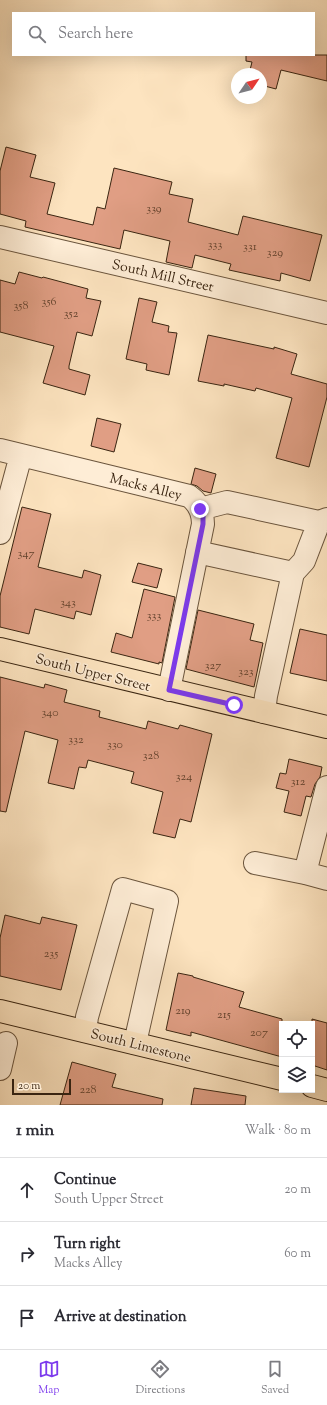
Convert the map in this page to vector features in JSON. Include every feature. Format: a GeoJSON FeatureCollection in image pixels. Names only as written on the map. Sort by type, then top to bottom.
{"type":"FeatureCollection","features":[{"type":"Feature","properties":{"kind":"main road","name":"South Upper Street"},"geometry":{"type":"LineString","coordinates":[[0,649],[327,727]]}},
{"type":"Feature","properties":{"kind":"main road","name":"South Limestone"},"geometry":{"type":"LineString","coordinates":[[0,1011],[279,1078]]}},
{"type":"Feature","properties":{"kind":"main road"},"geometry":{"type":"LineString","coordinates":[[315,1087],[327,1090]]}},
{"type":"Feature","properties":{"kind":"street","name":"South Mill Street"},"geometry":{"type":"LineString","coordinates":[[0,237],[327,313]]}},
{"type":"Feature","properties":{"kind":"street","name":"Macks Alley"},"geometry":{"type":"LineString","coordinates":[[0,450],[189,496],[194,500],[203,516],[203,524],[169,690]]}},
{"type":"Feature","properties":{"kind":"street"},"geometry":{"type":"LineString","coordinates":[[0,533],[21,456]]}},
{"type":"Feature","properties":{"kind":"street"},"geometry":{"type":"LineString","coordinates":[[200,509],[227,502],[323,521],[304,561],[293,573],[266,696],[264,712]]}},
{"type":"Feature","properties":{"kind":"street"},"geometry":{"type":"LineString","coordinates":[[197,552],[293,573]]}},
{"type":"Feature","properties":{"kind":"street"},"geometry":{"type":"LineString","coordinates":[[306,873],[327,787]]}},
{"type":"Feature","properties":{"kind":"street"},"geometry":{"type":"LineString","coordinates":[[255,863],[306,873],[327,879]]}},
{"type":"Feature","properties":{"kind":"street"},"geometry":{"type":"LineString","coordinates":[[85,1031],[87,1017],[123,889],[167,901],[134,1044]]}},
{"type":"Feature","properties":{"kind":"street"},"geometry":{"type":"LineString","coordinates":[[0,1069],[6,1043]]}},
{"type":"Feature","properties":{"kind":"building"},"geometry":{"type":"Polygon","coordinates":[[[327,55],[327,81],[281,70],[276,89],[267,87],[267,68],[250,68],[252,62],[246,61],[246,56],[327,55]]]}},
{"type":"Feature","properties":{"kind":"building"},"geometry":{"type":"Polygon","coordinates":[[[6,147],[36,155],[30,177],[55,183],[47,214],[93,225],[97,207],[105,209],[114,168],[172,182],[169,194],[193,199],[188,222],[238,235],[243,216],[322,235],[310,281],[281,273],[280,281],[229,270],[231,264],[195,255],[192,268],[166,262],[170,241],[124,230],[120,249],[25,227],[26,221],[0,214],[0,171],[6,147]]]}},
{"type":"Feature","properties":{"kind":"building"},"geometry":{"type":"Polygon","coordinates":[[[19,272],[88,289],[86,298],[101,301],[92,336],[77,332],[69,366],[69,369],[90,375],[85,395],[43,383],[54,346],[0,332],[0,280],[15,284],[19,272]]]}},
{"type":"Feature","properties":{"kind":"building"},"geometry":{"type":"Polygon","coordinates":[[[139,298],[157,302],[152,322],[169,326],[168,332],[177,333],[169,375],[146,370],[147,364],[126,359],[139,298]]]}},
{"type":"Feature","properties":{"kind":"building"},"geometry":{"type":"Polygon","coordinates":[[[208,335],[274,349],[274,347],[297,354],[291,374],[327,384],[327,397],[309,467],[276,458],[292,398],[256,388],[255,391],[224,384],[224,386],[198,381],[208,335]]]}},
{"type":"Feature","properties":{"kind":"building"},"geometry":{"type":"Polygon","coordinates":[[[97,418],[121,424],[114,452],[91,446],[97,418]]]}},
{"type":"Feature","properties":{"kind":"building"},"geometry":{"type":"Polygon","coordinates":[[[195,468],[216,474],[211,493],[203,491],[197,486],[191,484],[195,468]]]}},
{"type":"Feature","properties":{"kind":"building"},"geometry":{"type":"Polygon","coordinates":[[[22,507],[51,514],[38,567],[82,578],[84,570],[101,575],[91,615],[76,611],[74,619],[35,609],[29,634],[0,627],[0,596],[22,507]]]}},
{"type":"Feature","properties":{"kind":"building"},"geometry":{"type":"Polygon","coordinates":[[[138,563],[162,569],[157,588],[132,582],[138,563]]]}},
{"type":"Feature","properties":{"kind":"building"},"geometry":{"type":"Polygon","coordinates":[[[144,589],[175,597],[162,663],[159,662],[159,664],[111,652],[116,633],[132,638],[144,589]]]}},
{"type":"Feature","properties":{"kind":"building"},"geometry":{"type":"Polygon","coordinates":[[[198,610],[254,624],[250,640],[263,643],[254,687],[186,669],[198,610]]]}},
{"type":"Feature","properties":{"kind":"building"},"geometry":{"type":"Polygon","coordinates":[[[300,629],[327,635],[327,681],[290,673],[300,629]]]}},
{"type":"Feature","properties":{"kind":"building"},"geometry":{"type":"Polygon","coordinates":[[[0,677],[44,688],[45,684],[67,690],[64,702],[100,711],[99,717],[146,729],[148,721],[178,729],[180,725],[212,734],[191,822],[180,819],[175,838],[153,833],[163,792],[131,783],[134,772],[88,760],[86,768],[79,767],[74,789],[48,783],[58,740],[25,731],[6,812],[0,811],[0,677]]]}},
{"type":"Feature","properties":{"kind":"building"},"geometry":{"type":"Polygon","coordinates":[[[289,759],[322,767],[320,777],[315,784],[311,797],[306,796],[301,816],[284,812],[289,791],[276,788],[280,773],[286,774],[289,759]]]}},
{"type":"Feature","properties":{"kind":"building"},"geometry":{"type":"Polygon","coordinates":[[[5,915],[40,924],[42,917],[77,925],[61,990],[0,976],[0,938],[5,915]]]}},
{"type":"Feature","properties":{"kind":"building"},"geometry":{"type":"Polygon","coordinates":[[[178,973],[193,976],[244,992],[239,1007],[282,1019],[282,1021],[279,1021],[279,1056],[191,1032],[191,1036],[166,1030],[178,973]]]}},
{"type":"Feature","properties":{"kind":"building"},"geometry":{"type":"Polygon","coordinates":[[[312,1019],[327,1023],[327,1070],[315,1066],[315,1021],[312,1021],[312,1019]]]}},
{"type":"Feature","properties":{"kind":"building"},"geometry":{"type":"Polygon","coordinates":[[[72,1062],[116,1074],[112,1087],[163,1099],[162,1105],[60,1105],[72,1062]]]}},
{"type":"Feature","properties":{"kind":"building"},"geometry":{"type":"Polygon","coordinates":[[[194,1088],[246,1096],[245,1105],[191,1105],[194,1088]]]}},
{"type":"Feature","properties":{"kind":"route"},"geometry":{"type":"LineString","coordinates":[[200,509],[203,516],[203,524],[169,690],[234,705]]}}]}
